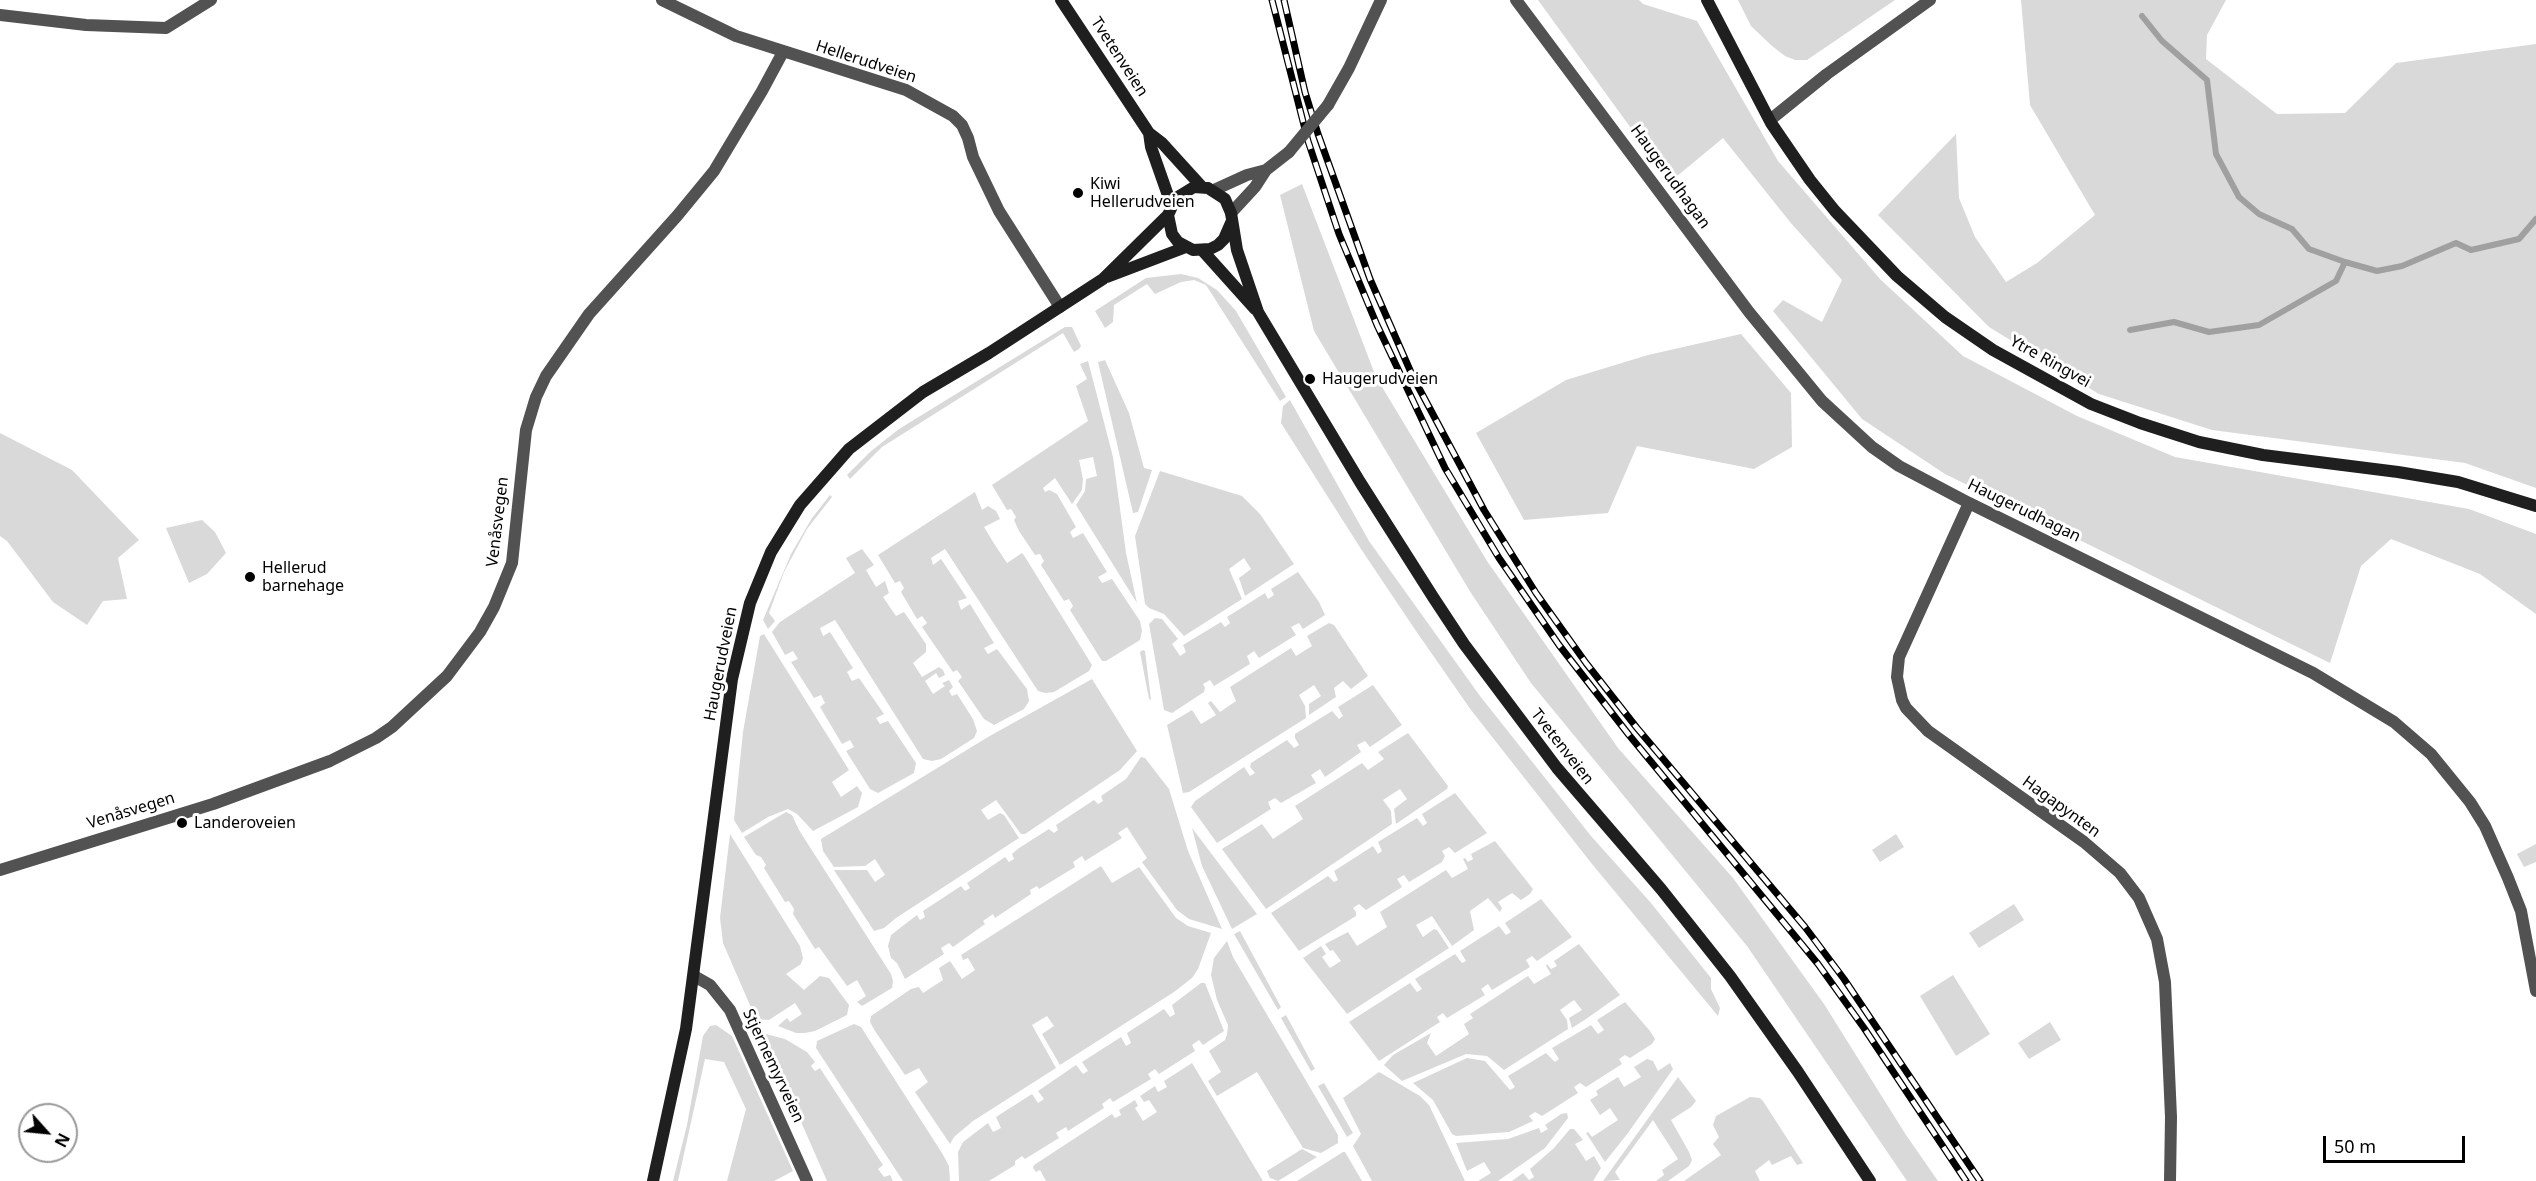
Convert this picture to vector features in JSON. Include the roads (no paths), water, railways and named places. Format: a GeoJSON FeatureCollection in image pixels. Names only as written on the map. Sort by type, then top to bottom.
{"type":"FeatureCollection","features":[{"type":"Feature","properties":{"kind":"main road","name":"Tvetenveien"},"geometry":{"type":"LineString","coordinates":[[1061,0],[1149,134],[1162,143],[1208,188],[1225,199],[1237,250],[1258,312]]}},
{"type":"Feature","properties":{"kind":"main road","name":"Ytre Ringvei"},"geometry":{"type":"LineString","coordinates":[[1707,0],[1770,120],[1810,180],[1835,211],[1897,276],[1962,330],[2021,367],[2066,392],[2117,415],[2199,442],[2263,455],[2458,482],[2536,506]]}},
{"type":"Feature","properties":{"kind":"main road","name":"Tvetenveien"},"geometry":{"type":"LineString","coordinates":[[1149,134],[1170,210],[1172,234],[1185,247]]}},
{"type":"Feature","properties":{"kind":"main road"},"geometry":{"type":"LineString","coordinates":[[1170,210],[1187,189],[1208,188]]}},
{"type":"Feature","properties":{"kind":"main road","name":"Haugerudveien"},"geometry":{"type":"LineString","coordinates":[[1103,279],[1170,210]]}},
{"type":"Feature","properties":{"kind":"main road"},"geometry":{"type":"LineString","coordinates":[[1185,247],[1210,249],[1224,239],[1231,218]]}},
{"type":"Feature","properties":{"kind":"main road","name":"Haugerudveien"},"geometry":{"type":"LineString","coordinates":[[653,1181],[686,1029],[732,679],[750,603],[771,552],[800,505],[849,449],[923,392],[1103,279],[1185,247]]}},
{"type":"Feature","properties":{"kind":"main road","name":"Tvetenveien"},"geometry":{"type":"LineString","coordinates":[[1202,250],[1258,312],[1399,544],[1464,644],[1557,768],[1661,889],[1730,976],[1804,1080],[1870,1181]]}},
{"type":"Feature","properties":{"kind":"street"},"geometry":{"type":"LineString","coordinates":[[0,15],[86,25],[166,28],[211,0]]}},
{"type":"Feature","properties":{"kind":"street","name":"Hellerudveien"},"geometry":{"type":"LineString","coordinates":[[662,0],[726,32],[906,90],[953,116],[962,125],[973,157],[999,211],[1060,307]]}},
{"type":"Feature","properties":{"kind":"street"},"geometry":{"type":"LineString","coordinates":[[1231,218],[1266,170],[1289,152],[1328,105],[1341,84],[1380,0]]}},
{"type":"Feature","properties":{"kind":"street","name":"Haugerudhagan"},"geometry":{"type":"LineString","coordinates":[[1516,0],[1749,312],[1822,401],[1881,453],[1899,466],[1969,503],[2313,673],[2394,722],[2431,754],[2470,802],[2485,826],[2521,911],[2536,991]]}},
{"type":"Feature","properties":{"kind":"street"},"geometry":{"type":"LineString","coordinates":[[1770,120],[1827,74],[1930,0]]}},
{"type":"Feature","properties":{"kind":"street","name":"Venåsvegen"},"geometry":{"type":"LineString","coordinates":[[0,870],[213,804],[330,760],[376,738],[392,727],[447,676],[485,624],[512,563],[526,430],[536,397],[546,376],[589,314],[714,171],[783,51]]}},
{"type":"Feature","properties":{"kind":"street"},"geometry":{"type":"LineString","coordinates":[[1208,188],[1266,170]]}},
{"type":"Feature","properties":{"kind":"street","name":"Hagapynten"},"geometry":{"type":"LineString","coordinates":[[1969,503],[1899,657],[1897,677],[1900,691],[1906,708],[1928,731],[2084,842],[2120,873],[2139,898],[2157,939],[2165,982],[2171,1117],[2170,1181]]}},
{"type":"Feature","properties":{"kind":"street","name":"Stjernemyrveien"},"geometry":{"type":"LineString","coordinates":[[694,976],[710,985],[730,1010],[807,1181]]}},
{"type":"Feature","properties":{"kind":"waterway"},"geometry":{"type":"LineString","coordinates":[[2142,16],[2162,41],[2207,80],[2216,154],[2239,197],[2259,214],[2292,229],[2309,249],[2345,262]]}},
{"type":"Feature","properties":{"kind":"waterway"},"geometry":{"type":"LineString","coordinates":[[2130,330],[2174,322],[2209,332],[2259,325],[2336,281],[2345,262],[2377,271],[2402,266],[2456,243],[2471,250],[2519,239],[2536,219]]}},
{"type":"Feature","properties":{"kind":"railway"},"geometry":{"type":"LineString","coordinates":[[1272,0],[1308,141],[1339,234],[1377,325],[1445,468],[1499,558],[1559,645],[1629,735],[1818,964],[1864,1028],[1966,1181]]}},
{"type":"Feature","properties":{"kind":"railway"},"geometry":{"type":"LineString","coordinates":[[1284,0],[1305,92],[1370,279],[1413,377],[1484,510],[1536,593],[1586,663],[1637,728],[1805,927],[1844,979],[1980,1181]]}},
{"type":"Feature","properties":{"kind":"place","name":"Kiwi Hellerudveien"},"geometry":{"type":"Point","coordinates":[1078,193]}},
{"type":"Feature","properties":{"kind":"place","name":"Haugerudveien"},"geometry":{"type":"Point","coordinates":[1310,379]}},
{"type":"Feature","properties":{"kind":"place","name":"Hellerud barnehage"},"geometry":{"type":"Point","coordinates":[250,577]}},
{"type":"Feature","properties":{"kind":"place","name":"Landeroveien"},"geometry":{"type":"Point","coordinates":[182,823]}}]}
